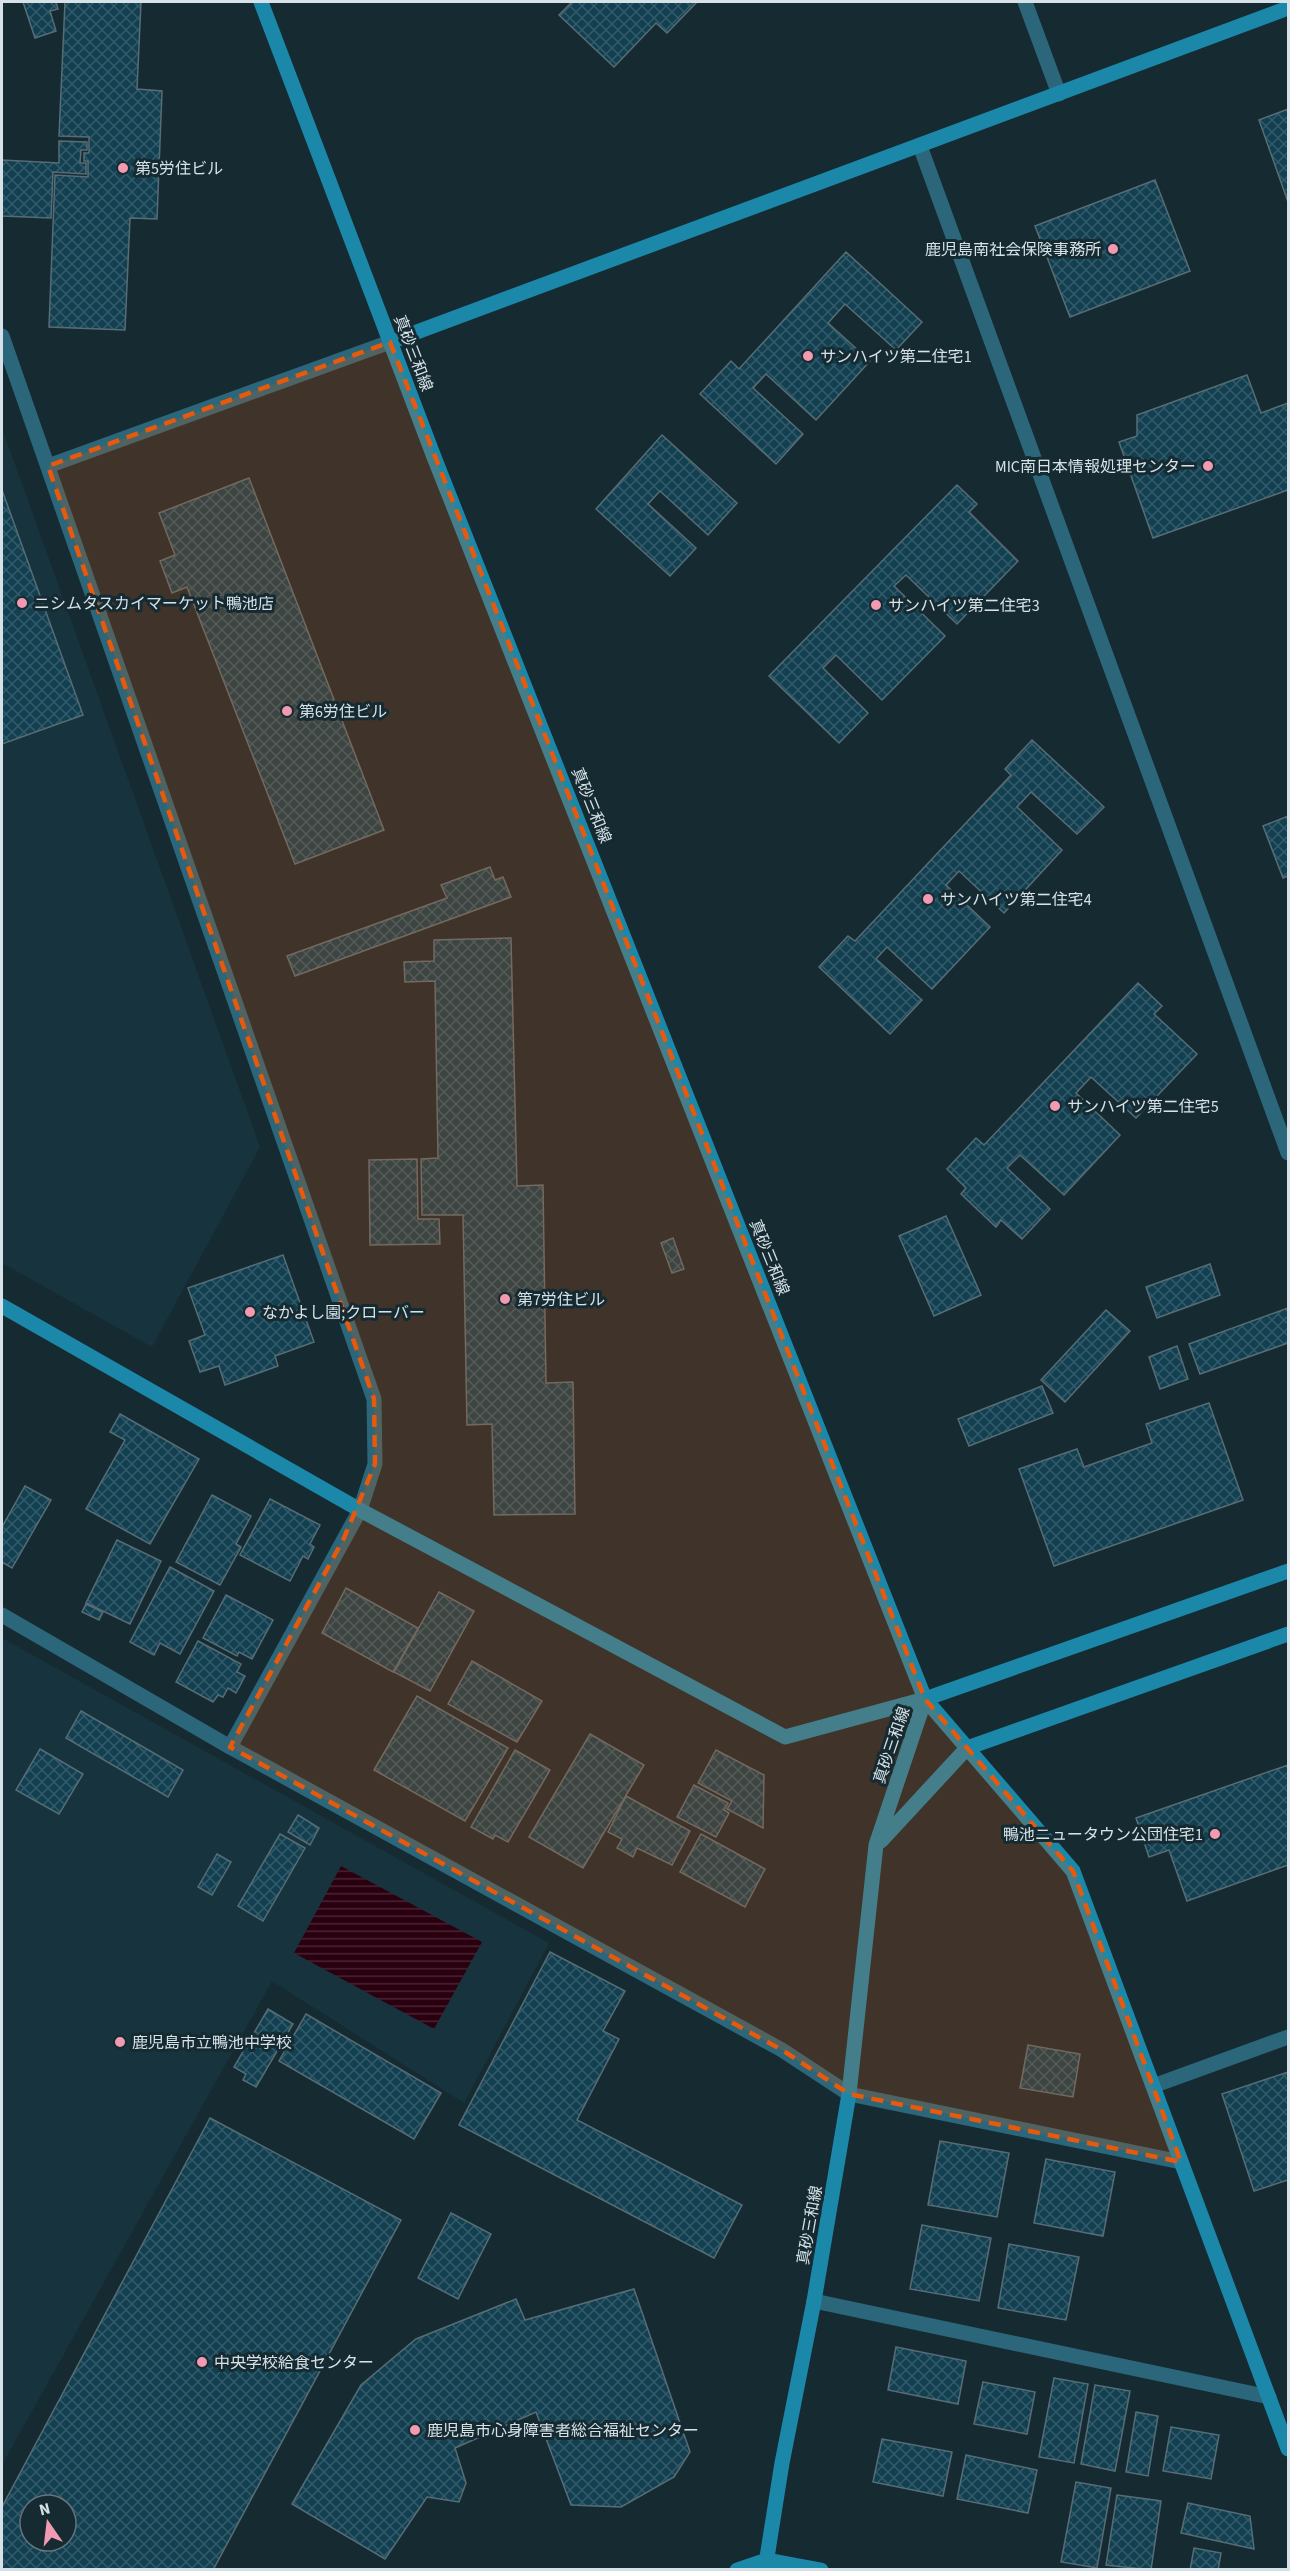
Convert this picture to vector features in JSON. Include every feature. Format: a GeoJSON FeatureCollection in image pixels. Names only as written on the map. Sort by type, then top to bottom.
{"type":"FeatureCollection","features":[{"type":"Feature","properties":{"kind":"street","name":"真砂三和線"},"geometry":{"type":"LineString","coordinates":[[261,2],[390,342],[925,1700],[876,1845],[849,2094],[814,2301],[782,2463],[766,2565]]}},
{"type":"Feature","properties":{"kind":"street"},"geometry":{"type":"LineString","coordinates":[[1025,2],[1059,94]]}},
{"type":"Feature","properties":{"kind":"street"},"geometry":{"type":"LineString","coordinates":[[48,466],[390,342],[1288,8]]}},
{"type":"Feature","properties":{"kind":"street"},"geometry":{"type":"LineString","coordinates":[[920,146],[1288,1153]]}},
{"type":"Feature","properties":{"kind":"street"},"geometry":{"type":"LineString","coordinates":[[2,336],[374,1399],[375,1464],[360,1510],[230,1747]]}},
{"type":"Feature","properties":{"kind":"street"},"geometry":{"type":"LineString","coordinates":[[3,1310],[360,1510],[785,1737],[925,1700],[1288,1571]]}},
{"type":"Feature","properties":{"kind":"street"},"geometry":{"type":"LineString","coordinates":[[2,1615],[230,1747],[771,2044],[849,2094],[1181,2162]]}},
{"type":"Feature","properties":{"kind":"street"},"geometry":{"type":"LineString","coordinates":[[876,1845],[967,1748],[1288,1634]]}},
{"type":"Feature","properties":{"kind":"street"},"geometry":{"type":"LineString","coordinates":[[925,1700],[1073,1871],[1288,2449]]}},
{"type":"Feature","properties":{"kind":"street"},"geometry":{"type":"LineString","coordinates":[[1153,2086],[1288,2037]]}},
{"type":"Feature","properties":{"kind":"street"},"geometry":{"type":"LineString","coordinates":[[814,2301],[1269,2397]]}},
{"type":"Feature","properties":{"kind":"street"},"geometry":{"type":"LineString","coordinates":[[737,2570],[766,2565],[821,2570]]}},
{"type":"Feature","properties":{"kind":"highlighted area"},"geometry":{"type":"Polygon","coordinates":[[[390,342],[925,1699],[1073,1871],[1181,2162],[849,2094],[782,2050],[230,1747],[344,1538],[375,1464],[374,1399],[48,466],[390,342]]]}},
{"type":"Feature","properties":{"kind":"shaded area"},"geometry":{"type":"Polygon","coordinates":[[[2,428],[260,1147],[152,1347],[2,1263],[2,428]]]}},
{"type":"Feature","properties":{"kind":"shaded area","name":"鹿児島市立鴨池中学校"},"geometry":{"type":"Polygon","coordinates":[[[2,1638],[549,1943],[464,2103],[272,1981],[2,2465],[2,1638]]]}},
{"type":"Feature","properties":{"kind":"shaded area"},"geometry":{"type":"Polygon","coordinates":[[[341,1866],[482,1942],[434,2029],[294,1953],[341,1866]]]}},
{"type":"Feature","properties":{"kind":"building"},"geometry":{"type":"Polygon","coordinates":[[[23,2],[56,2],[58,9],[50,11],[56,31],[35,38],[23,2]]]}},
{"type":"Feature","properties":{"kind":"building","name":"第5労住ビル"},"geometry":{"type":"Polygon","coordinates":[[[65,2],[141,2],[137,89],[162,91],[157,219],[130,218],[125,330],[49,327],[55,175],[88,177],[88,161],[84,161],[84,153],[89,153],[89,137],[59,136],[65,2]]]}},
{"type":"Feature","properties":{"kind":"building"},"geometry":{"type":"Polygon","coordinates":[[[572,2],[697,2],[667,33],[656,23],[614,67],[559,15],[572,2]]]}},
{"type":"Feature","properties":{"kind":"building"},"geometry":{"type":"Polygon","coordinates":[[[1288,109],[1288,202],[1259,120],[1288,109]]]}},
{"type":"Feature","properties":{"kind":"building"},"geometry":{"type":"Polygon","coordinates":[[[59,141],[87,142],[87,150],[81,150],[80,163],[86,163],[86,174],[53,172],[51,218],[2,216],[2,160],[59,163],[59,141]]]}},
{"type":"Feature","properties":{"kind":"building","name":"鹿児島南社会保険事務所"},"geometry":{"type":"Polygon","coordinates":[[[1155,180],[1190,271],[1070,317],[1035,226],[1155,180]]]}},
{"type":"Feature","properties":{"kind":"building","name":"サンハイツ第二住宅1"},"geometry":{"type":"Polygon","coordinates":[[[846,252],[922,322],[896,350],[845,304],[828,323],[870,361],[816,420],[766,374],[753,388],[803,434],[776,464],[700,394],[731,361],[739,369],[846,252]]]}},
{"type":"Feature","properties":{"kind":"building","name":"MIC南日本情報処理センター"},"geometry":{"type":"Polygon","coordinates":[[[1247,375],[1261,413],[1288,403],[1288,490],[1153,538],[1119,442],[1137,436],[1137,415],[1247,375]]]}},
{"type":"Feature","properties":{"kind":"building"},"geometry":{"type":"Polygon","coordinates":[[[662,435],[737,503],[708,535],[660,491],[648,504],[696,548],[670,576],[596,509],[662,435]]]}},
{"type":"Feature","properties":{"kind":"building","name":"第6労住ビル"},"geometry":{"type":"Polygon","coordinates":[[[249,478],[384,830],[295,864],[187,587],[172,593],[160,561],[175,555],[159,513],[249,478]]]}},
{"type":"Feature","properties":{"kind":"building","name":"サンハイツ第二住宅3"},"geometry":{"type":"Polygon","coordinates":[[[957,485],[977,504],[969,512],[1018,561],[957,624],[906,575],[894,586],[945,636],[882,700],[836,655],[823,668],[868,713],[839,743],[769,676],[957,485]]]}},
{"type":"Feature","properties":{"kind":"building","name":"ニシムタスカイマーケット鴨池店"},"geometry":{"type":"Polygon","coordinates":[[[2,490],[83,715],[2,744],[2,490]]]}},
{"type":"Feature","properties":{"kind":"building","name":"サンハイツ第二住宅4"},"geometry":{"type":"Polygon","coordinates":[[[1032,740],[1104,807],[1077,834],[1031,792],[1017,807],[1062,850],[1004,913],[959,871],[946,885],[990,927],[932,989],[887,947],[876,959],[922,1000],[890,1034],[819,967],[848,936],[855,941],[1011,775],[1005,769],[1032,740]]]}},
{"type":"Feature","properties":{"kind":"building"},"geometry":{"type":"Polygon","coordinates":[[[1288,816],[1288,876],[1283,878],[1263,826],[1288,816]]]}},
{"type":"Feature","properties":{"kind":"building"},"geometry":{"type":"Polygon","coordinates":[[[490,867],[495,880],[503,877],[511,897],[295,976],[287,956],[447,898],[441,885],[490,867]]]}},
{"type":"Feature","properties":{"kind":"building","name":"第7労住ビル"},"geometry":{"type":"Polygon","coordinates":[[[511,938],[517,1186],[543,1185],[546,1383],[573,1382],[575,1514],[494,1515],[492,1424],[467,1425],[463,1215],[422,1215],[421,1159],[438,1158],[435,981],[405,982],[404,962],[434,961],[434,940],[511,938]]]}},
{"type":"Feature","properties":{"kind":"building","name":"サンハイツ第二住宅5"},"geometry":{"type":"Polygon","coordinates":[[[1138,983],[1162,1006],[1154,1014],[1197,1054],[1136,1118],[1091,1077],[1076,1093],[1120,1135],[1064,1195],[1020,1155],[1007,1168],[1050,1209],[1022,1239],[1001,1220],[996,1227],[961,1194],[966,1188],[947,1169],[976,1138],[984,1145],[1138,983]]]}},
{"type":"Feature","properties":{"kind":"building"},"geometry":{"type":"Polygon","coordinates":[[[417,1159],[418,1219],[439,1219],[440,1244],[370,1245],[369,1160],[417,1159]]]}},
{"type":"Feature","properties":{"kind":"building"},"geometry":{"type":"Polygon","coordinates":[[[946,1216],[981,1295],[934,1316],[899,1236],[946,1216]]]}},
{"type":"Feature","properties":{"kind":"building"},"geometry":{"type":"Polygon","coordinates":[[[673,1238],[684,1269],[672,1273],[661,1243],[673,1238]]]}},
{"type":"Feature","properties":{"kind":"building","name":"なかよし園;クローバー"},"geometry":{"type":"Polygon","coordinates":[[[283,1255],[314,1342],[275,1356],[278,1366],[225,1385],[219,1366],[200,1372],[189,1341],[205,1335],[188,1288],[283,1255]]]}},
{"type":"Feature","properties":{"kind":"building"},"geometry":{"type":"Polygon","coordinates":[[[1210,1264],[1220,1295],[1157,1318],[1146,1287],[1210,1264]]]}},
{"type":"Feature","properties":{"kind":"building"},"geometry":{"type":"Polygon","coordinates":[[[1288,1308],[1288,1343],[1200,1374],[1189,1344],[1288,1308]]]}},
{"type":"Feature","properties":{"kind":"building"},"geometry":{"type":"Polygon","coordinates":[[[1106,1310],[1130,1331],[1065,1402],[1041,1380],[1106,1310]]]}},
{"type":"Feature","properties":{"kind":"building"},"geometry":{"type":"Polygon","coordinates":[[[1177,1346],[1188,1379],[1160,1389],[1149,1357],[1177,1346]]]}},
{"type":"Feature","properties":{"kind":"building"},"geometry":{"type":"Polygon","coordinates":[[[1042,1386],[1053,1413],[969,1446],[958,1419],[1042,1386]]]}},
{"type":"Feature","properties":{"kind":"building"},"geometry":{"type":"Polygon","coordinates":[[[1209,1403],[1243,1500],[1054,1566],[1019,1469],[1077,1449],[1084,1467],[1152,1443],[1146,1424],[1209,1403]]]}},
{"type":"Feature","properties":{"kind":"building"},"geometry":{"type":"Polygon","coordinates":[[[120,1414],[199,1459],[150,1544],[86,1509],[125,1440],[110,1432],[120,1414]]]}},
{"type":"Feature","properties":{"kind":"building"},"geometry":{"type":"Polygon","coordinates":[[[25,1486],[51,1500],[12,1568],[2,1562],[2,1527],[25,1486]]]}},
{"type":"Feature","properties":{"kind":"building"},"geometry":{"type":"Polygon","coordinates":[[[212,1495],[251,1516],[236,1544],[241,1547],[220,1585],[176,1562],[212,1495]]]}},
{"type":"Feature","properties":{"kind":"building"},"geometry":{"type":"Polygon","coordinates":[[[270,1499],[320,1525],[310,1544],[314,1547],[308,1559],[303,1556],[290,1581],[240,1555],[270,1499]]]}},
{"type":"Feature","properties":{"kind":"building"},"geometry":{"type":"Polygon","coordinates":[[[117,1540],[161,1561],[130,1624],[86,1603],[117,1540]]]}},
{"type":"Feature","properties":{"kind":"building"},"geometry":{"type":"Polygon","coordinates":[[[170,1567],[214,1591],[180,1654],[160,1643],[154,1655],[130,1642],[170,1567]]]}},
{"type":"Feature","properties":{"kind":"building"},"geometry":{"type":"Polygon","coordinates":[[[346,1588],[418,1628],[393,1672],[322,1633],[346,1588]]]}},
{"type":"Feature","properties":{"kind":"building"},"geometry":{"type":"Polygon","coordinates":[[[439,1592],[474,1611],[430,1691],[394,1672],[439,1592]]]}},
{"type":"Feature","properties":{"kind":"building"},"geometry":{"type":"Polygon","coordinates":[[[226,1595],[273,1620],[252,1659],[239,1652],[237,1656],[203,1638],[226,1595]]]}},
{"type":"Feature","properties":{"kind":"building"},"geometry":{"type":"Polygon","coordinates":[[[86,1604],[103,1612],[99,1620],[82,1612],[86,1604]]]}},
{"type":"Feature","properties":{"kind":"building"},"geometry":{"type":"Polygon","coordinates":[[[198,1641],[241,1664],[237,1672],[245,1676],[236,1693],[228,1688],[223,1697],[218,1695],[213,1702],[176,1682],[198,1641]]]}},
{"type":"Feature","properties":{"kind":"building"},"geometry":{"type":"Polygon","coordinates":[[[472,1661],[542,1701],[517,1742],[448,1704],[472,1661]]]}},
{"type":"Feature","properties":{"kind":"building"},"geometry":{"type":"Polygon","coordinates":[[[417,1696],[508,1748],[465,1821],[374,1770],[417,1696]]]}},
{"type":"Feature","properties":{"kind":"building"},"geometry":{"type":"Polygon","coordinates":[[[81,1711],[183,1770],[168,1797],[66,1738],[81,1711]]]}},
{"type":"Feature","properties":{"kind":"building"},"geometry":{"type":"Polygon","coordinates":[[[590,1734],[644,1765],[583,1868],[529,1837],[590,1734]]]}},
{"type":"Feature","properties":{"kind":"building"},"geometry":{"type":"Polygon","coordinates":[[[40,1749],[83,1774],[59,1814],[16,1790],[40,1749]]]}},
{"type":"Feature","properties":{"kind":"building"},"geometry":{"type":"Polygon","coordinates":[[[515,1750],[550,1770],[508,1842],[495,1835],[493,1839],[471,1827],[515,1750]]]}},
{"type":"Feature","properties":{"kind":"building"},"geometry":{"type":"Polygon","coordinates":[[[716,1750],[764,1775],[763,1828],[727,1809],[732,1801],[698,1783],[716,1750]]]}},
{"type":"Feature","properties":{"kind":"building","name":"鴨池ニュータウン公団住宅1"},"geometry":{"type":"Polygon","coordinates":[[[1288,1765],[1288,1865],[1187,1901],[1169,1850],[1149,1857],[1136,1818],[1288,1765]]]}},
{"type":"Feature","properties":{"kind":"building"},"geometry":{"type":"Polygon","coordinates":[[[694,1785],[728,1803],[724,1810],[729,1813],[716,1837],[677,1817],[694,1785]]]}},
{"type":"Feature","properties":{"kind":"building"},"geometry":{"type":"Polygon","coordinates":[[[626,1796],[690,1831],[672,1865],[637,1848],[633,1857],[617,1848],[622,1839],[608,1832],[626,1796]]]}},
{"type":"Feature","properties":{"kind":"building"},"geometry":{"type":"Polygon","coordinates":[[[298,1815],[319,1828],[310,1845],[288,1832],[298,1815]]]}},
{"type":"Feature","properties":{"kind":"building"},"geometry":{"type":"Polygon","coordinates":[[[280,1834],[305,1848],[263,1921],[238,1906],[280,1834]]]}},
{"type":"Feature","properties":{"kind":"building"},"geometry":{"type":"Polygon","coordinates":[[[701,1834],[765,1869],[745,1907],[680,1872],[701,1834]]]}},
{"type":"Feature","properties":{"kind":"building"},"geometry":{"type":"Polygon","coordinates":[[[217,1854],[231,1862],[212,1895],[198,1887],[217,1854]]]}},
{"type":"Feature","properties":{"kind":"building"},"geometry":{"type":"Polygon","coordinates":[[[550,1952],[625,1991],[603,2031],[619,2039],[577,2120],[742,2205],[714,2258],[459,2125],[550,1952]]]}},
{"type":"Feature","properties":{"kind":"building"},"geometry":{"type":"Polygon","coordinates":[[[268,2009],[293,2024],[256,2087],[243,2080],[246,2074],[234,2067],[268,2009]]]}},
{"type":"Feature","properties":{"kind":"building"},"geometry":{"type":"Polygon","coordinates":[[[306,2014],[441,2093],[414,2139],[279,2061],[306,2014]]]}},
{"type":"Feature","properties":{"kind":"building"},"geometry":{"type":"Polygon","coordinates":[[[1028,2045],[1080,2054],[1073,2097],[1020,2088],[1028,2045]]]}},
{"type":"Feature","properties":{"kind":"building"},"geometry":{"type":"Polygon","coordinates":[[[1288,2072],[1288,2180],[1254,2191],[1222,2094],[1288,2072]]]}},
{"type":"Feature","properties":{"kind":"building","name":"中央学校給食センター"},"geometry":{"type":"Polygon","coordinates":[[[210,2118],[401,2220],[213,2570],[2,2570],[2,2507],[210,2118]]]}},
{"type":"Feature","properties":{"kind":"building"},"geometry":{"type":"Polygon","coordinates":[[[940,2141],[1009,2153],[997,2217],[928,2205],[940,2141]]]}},
{"type":"Feature","properties":{"kind":"building"},"geometry":{"type":"Polygon","coordinates":[[[1046,2159],[1115,2172],[1103,2236],[1034,2223],[1046,2159]]]}},
{"type":"Feature","properties":{"kind":"building"},"geometry":{"type":"Polygon","coordinates":[[[451,2213],[491,2234],[458,2299],[418,2278],[451,2213]]]}},
{"type":"Feature","properties":{"kind":"building"},"geometry":{"type":"Polygon","coordinates":[[[922,2225],[991,2238],[979,2301],[910,2289],[922,2225]]]}},
{"type":"Feature","properties":{"kind":"building"},"geometry":{"type":"Polygon","coordinates":[[[1009,2244],[1079,2257],[1066,2320],[998,2308],[1009,2244]]]}},
{"type":"Feature","properties":{"kind":"building","name":"鹿児島市心身障害者総合福祉センター"},"geometry":{"type":"Polygon","coordinates":[[[634,2289],[690,2452],[674,2477],[621,2507],[571,2505],[536,2412],[455,2448],[466,2483],[459,2502],[427,2497],[385,2559],[292,2504],[361,2385],[416,2339],[516,2299],[525,2320],[634,2289]]]}},
{"type":"Feature","properties":{"kind":"building"},"geometry":{"type":"Polygon","coordinates":[[[896,2347],[966,2361],[958,2404],[888,2390],[896,2347]]]}},
{"type":"Feature","properties":{"kind":"building"},"geometry":{"type":"Polygon","coordinates":[[[1054,2378],[1088,2384],[1074,2463],[1039,2457],[1054,2378]]]}},
{"type":"Feature","properties":{"kind":"building"},"geometry":{"type":"Polygon","coordinates":[[[983,2382],[1035,2392],[1027,2434],[974,2424],[983,2382]]]}},
{"type":"Feature","properties":{"kind":"building"},"geometry":{"type":"Polygon","coordinates":[[[1095,2385],[1130,2391],[1115,2471],[1081,2464],[1095,2385]]]}},
{"type":"Feature","properties":{"kind":"building"},"geometry":{"type":"Polygon","coordinates":[[[1136,2412],[1158,2416],[1148,2476],[1126,2472],[1136,2412]]]}},
{"type":"Feature","properties":{"kind":"building"},"geometry":{"type":"Polygon","coordinates":[[[1171,2427],[1219,2435],[1211,2479],[1163,2471],[1171,2427]]]}},
{"type":"Feature","properties":{"kind":"building"},"geometry":{"type":"Polygon","coordinates":[[[882,2439],[952,2452],[943,2496],[873,2482],[882,2439]]]}},
{"type":"Feature","properties":{"kind":"building"},"geometry":{"type":"Polygon","coordinates":[[[966,2455],[1037,2470],[1028,2513],[957,2499],[966,2455]]]}},
{"type":"Feature","properties":{"kind":"building"},"geometry":{"type":"Polygon","coordinates":[[[1076,2482],[1111,2488],[1097,2568],[1061,2562],[1076,2482]]]}},
{"type":"Feature","properties":{"kind":"building"},"geometry":{"type":"Polygon","coordinates":[[[1117,2495],[1161,2501],[1151,2570],[1106,2565],[1117,2495]]]}},
{"type":"Feature","properties":{"kind":"building"},"geometry":{"type":"Polygon","coordinates":[[[1188,2503],[1250,2516],[1254,2549],[1181,2533],[1188,2503]]]}},
{"type":"Feature","properties":{"kind":"building"},"geometry":{"type":"Polygon","coordinates":[[[1194,2548],[1221,2553],[1218,2570],[1190,2570],[1194,2548]]]}},
{"type":"Feature","properties":{"kind":"place","name":"第5労住ビル"},"geometry":{"type":"Point","coordinates":[123,168]}},
{"type":"Feature","properties":{"kind":"place","name":"鹿児島南社会保険事務所"},"geometry":{"type":"Point","coordinates":[1113,249]}},
{"type":"Feature","properties":{"kind":"place","name":"サンハイツ第二住宅1"},"geometry":{"type":"Point","coordinates":[808,356]}},
{"type":"Feature","properties":{"kind":"place","name":"MIC南日本情報処理センター"},"geometry":{"type":"Point","coordinates":[1208,466]}},
{"type":"Feature","properties":{"kind":"place","name":"ニシムタスカイマーケット鴨池店"},"geometry":{"type":"Point","coordinates":[22,603]}},
{"type":"Feature","properties":{"kind":"place","name":"サンハイツ第二住宅3"},"geometry":{"type":"Point","coordinates":[876,605]}},
{"type":"Feature","properties":{"kind":"place","name":"第6労住ビル"},"geometry":{"type":"Point","coordinates":[287,711]}},
{"type":"Feature","properties":{"kind":"place","name":"サンハイツ第二住宅4"},"geometry":{"type":"Point","coordinates":[928,899]}},
{"type":"Feature","properties":{"kind":"place","name":"サンハイツ第二住宅5"},"geometry":{"type":"Point","coordinates":[1055,1106]}},
{"type":"Feature","properties":{"kind":"place","name":"第7労住ビル"},"geometry":{"type":"Point","coordinates":[505,1299]}},
{"type":"Feature","properties":{"kind":"place","name":"なかよし園;クローバー"},"geometry":{"type":"Point","coordinates":[250,1312]}},
{"type":"Feature","properties":{"kind":"place","name":"鴨池ニュータウン公団住宅1"},"geometry":{"type":"Point","coordinates":[1215,1834]}},
{"type":"Feature","properties":{"kind":"place","name":"鹿児島市立鴨池中学校"},"geometry":{"type":"Point","coordinates":[120,2042]}},
{"type":"Feature","properties":{"kind":"place","name":"中央学校給食センター"},"geometry":{"type":"Point","coordinates":[202,2362]}},
{"type":"Feature","properties":{"kind":"place","name":"鹿児島市心身障害者総合福祉センター"},"geometry":{"type":"Point","coordinates":[415,2430]}}]}
